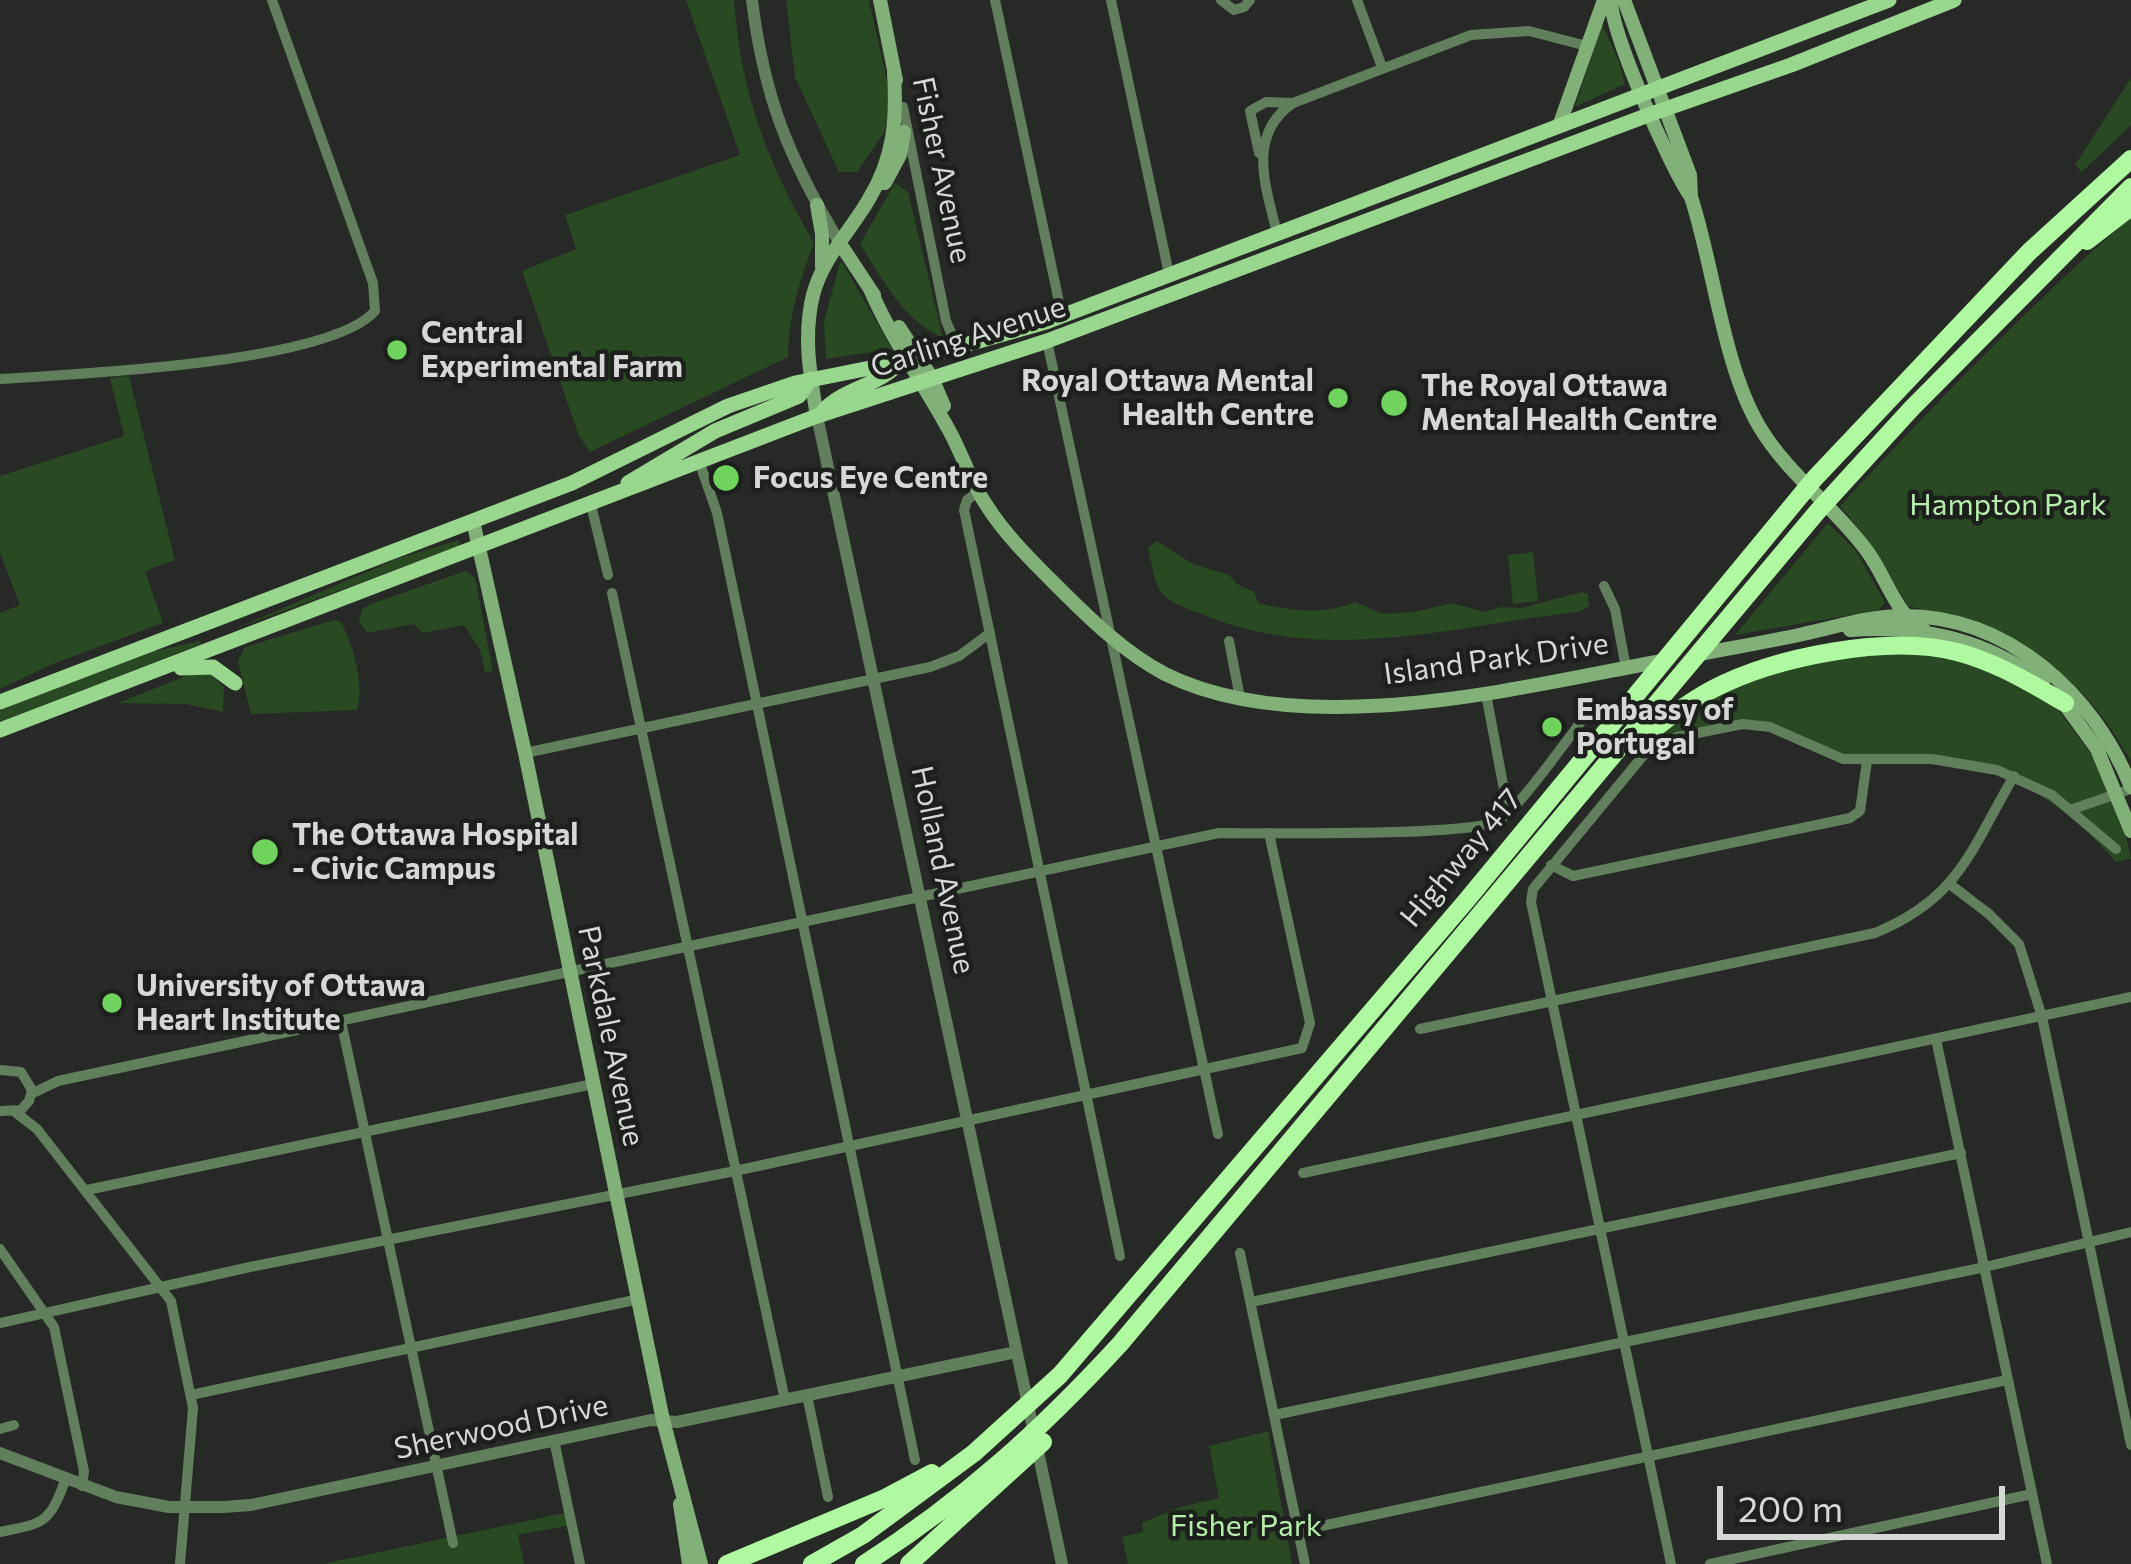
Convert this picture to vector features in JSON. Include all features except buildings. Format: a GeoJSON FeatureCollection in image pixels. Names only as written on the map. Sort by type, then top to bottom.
{"type":"FeatureCollection","features":[{"type":"Feature","properties":{"kind":"highway","name":"Highway 417"},"geometry":{"type":"LineString","coordinates":[[812,1564],[863,1535],[974,1453],[1042,1393],[1466,901],[1815,478],[2029,253],[2131,159]]}},
{"type":"Feature","properties":{"kind":"highway"},"geometry":{"type":"LineString","coordinates":[[908,1564],[1052,1425],[1817,512],[2131,187]]}},
{"type":"Feature","properties":{"kind":"highway"},"geometry":{"type":"LineString","coordinates":[[2049,268],[2131,208]]}},
{"type":"Feature","properties":{"kind":"highway"},"geometry":{"type":"LineString","coordinates":[[1610,764],[1670,716],[1723,685],[1771,668],[1862,648],[1914,645],[1963,653],[2002,668],[2065,704]]}},
{"type":"Feature","properties":{"kind":"highway"},"geometry":{"type":"LineString","coordinates":[[727,1564],[884,1498],[974,1453]]}},
{"type":"Feature","properties":{"kind":"highway"},"geometry":{"type":"LineString","coordinates":[[864,1564],[1023,1454]]}},
{"type":"Feature","properties":{"kind":"main road","name":"Fisher Avenue"},"geometry":{"type":"LineString","coordinates":[[880,0],[903,107]]}},
{"type":"Feature","properties":{"kind":"main road"},"geometry":{"type":"LineString","coordinates":[[1559,126],[1607,0]]}},
{"type":"Feature","properties":{"kind":"main road"},"geometry":{"type":"LineString","coordinates":[[1607,0],[1612,20],[1650,91]]}},
{"type":"Feature","properties":{"kind":"main road"},"geometry":{"type":"LineString","coordinates":[[1624,0],[1650,91],[1690,175],[1691,197],[1753,416],[1796,478],[1871,556],[1904,616],[1925,632]]}},
{"type":"Feature","properties":{"kind":"main road","name":"Carling Avenue"},"geometry":{"type":"LineString","coordinates":[[0,702],[604,469],[728,406],[811,380],[958,349],[1062,316],[1888,0]]}},
{"type":"Feature","properties":{"kind":"main road","name":"Carling Avenue"},"geometry":{"type":"LineString","coordinates":[[0,730],[817,416],[1047,341],[1954,0]]}},
{"type":"Feature","properties":{"kind":"main road","name":"Holland Avenue"},"geometry":{"type":"LineString","coordinates":[[869,200],[894,139],[894,73]]}},
{"type":"Feature","properties":{"kind":"main road","name":"Holland Avenue"},"geometry":{"type":"LineString","coordinates":[[817,416],[808,325],[821,272],[900,155],[903,107]]}},
{"type":"Feature","properties":{"kind":"main road"},"geometry":{"type":"LineString","coordinates":[[817,205],[821,272]]}},
{"type":"Feature","properties":{"kind":"main road","name":"Island Park Drive"},"geometry":{"type":"LineString","coordinates":[[838,242],[926,380],[978,492],[1016,542],[1108,633],[1162,672],[1240,698],[1361,705],[1486,694],[1869,618],[1904,616],[1969,628],[2043,666],[2092,715],[2126,790],[2131,831]]}},
{"type":"Feature","properties":{"kind":"main road"},"geometry":{"type":"LineString","coordinates":[[1150,282],[1158,300]]}},
{"type":"Feature","properties":{"kind":"main road"},"geometry":{"type":"LineString","coordinates":[[817,416],[840,396],[889,376],[909,360]]}},
{"type":"Feature","properties":{"kind":"main road"},"geometry":{"type":"LineString","coordinates":[[591,505],[715,431],[799,396],[811,380]]}},
{"type":"Feature","properties":{"kind":"main road","name":"Parkdale Avenue"},"geometry":{"type":"LineString","coordinates":[[473,521],[663,1420],[701,1564]]}},
{"type":"Feature","properties":{"kind":"main road","name":"Island Park Drive"},"geometry":{"type":"LineString","coordinates":[[1803,634],[1864,629],[1925,632],[1994,651],[2040,680],[2065,704],[2126,790]]}},
{"type":"Feature","properties":{"kind":"main road"},"geometry":{"type":"LineString","coordinates":[[137,678],[202,665],[219,670],[235,683]]}},
{"type":"Feature","properties":{"kind":"main road","name":"Parkdale Avenue"},"geometry":{"type":"LineString","coordinates":[[679,1493],[689,1564]]}},
{"type":"Feature","properties":{"kind":"street"},"geometry":{"type":"LineString","coordinates":[[0,379],[140,371],[239,356],[323,337],[367,320],[377,307],[373,283],[272,0]]}},
{"type":"Feature","properties":{"kind":"street"},"geometry":{"type":"LineString","coordinates":[[752,0],[772,108],[838,242]]}},
{"type":"Feature","properties":{"kind":"street"},"geometry":{"type":"LineString","coordinates":[[995,0],[1062,316]]}},
{"type":"Feature","properties":{"kind":"street"},"geometry":{"type":"LineString","coordinates":[[1112,0],[1169,274]]}},
{"type":"Feature","properties":{"kind":"street"},"geometry":{"type":"LineString","coordinates":[[1221,0],[1234,10],[1244,8],[1250,0]]}},
{"type":"Feature","properties":{"kind":"street"},"geometry":{"type":"LineString","coordinates":[[1357,0],[1382,67]]}},
{"type":"Feature","properties":{"kind":"street"},"geometry":{"type":"LineString","coordinates":[[1262,162],[1271,125],[1293,103],[1459,38],[1499,31],[1542,33],[1587,46]]}},
{"type":"Feature","properties":{"kind":"street"},"geometry":{"type":"LineString","coordinates":[[1276,233],[1250,111],[1271,101],[1293,103]]}},
{"type":"Feature","properties":{"kind":"street","name":"Fisher Avenue"},"geometry":{"type":"LineString","coordinates":[[903,107],[946,321],[958,349]]}},
{"type":"Feature","properties":{"kind":"street"},"geometry":{"type":"LineString","coordinates":[[1047,341],[1218,1134]]}},
{"type":"Feature","properties":{"kind":"street","name":"Holland Avenue"},"geometry":{"type":"LineString","coordinates":[[817,416],[1062,1564]]}},
{"type":"Feature","properties":{"kind":"street"},"geometry":{"type":"LineString","coordinates":[[700,464],[718,517],[915,1460]]}},
{"type":"Feature","properties":{"kind":"street"},"geometry":{"type":"LineString","coordinates":[[978,492],[963,507],[1120,1256]]}},
{"type":"Feature","properties":{"kind":"street"},"geometry":{"type":"LineString","coordinates":[[591,505],[608,575]]}},
{"type":"Feature","properties":{"kind":"street"},"geometry":{"type":"LineString","coordinates":[[1604,586],[1615,609],[1626,668]]}},
{"type":"Feature","properties":{"kind":"street"},"geometry":{"type":"LineString","coordinates":[[612,593],[785,1400]]}},
{"type":"Feature","properties":{"kind":"street"},"geometry":{"type":"LineString","coordinates":[[525,753],[874,679],[959,656],[990,632]]}},
{"type":"Feature","properties":{"kind":"street"},"geometry":{"type":"LineString","coordinates":[[1229,641],[1240,698]]}},
{"type":"Feature","properties":{"kind":"street"},"geometry":{"type":"LineString","coordinates":[[1486,694],[1508,811]]}},
{"type":"Feature","properties":{"kind":"street"},"geometry":{"type":"LineString","coordinates":[[6,1113],[58,1081],[1219,833],[1377,832],[1491,824],[1508,811],[1584,718]]}},
{"type":"Feature","properties":{"kind":"street"},"geometry":{"type":"LineString","coordinates":[[1671,1564],[1531,897],[1551,865],[1641,757],[1667,740],[1733,725],[1758,724],[1834,757],[1945,760],[2014,776],[2072,809],[2116,849]]}},
{"type":"Feature","properties":{"kind":"street"},"geometry":{"type":"LineString","coordinates":[[1551,865],[1573,876],[1850,818],[1861,812],[1867,761]]}},
{"type":"Feature","properties":{"kind":"street"},"geometry":{"type":"LineString","coordinates":[[1420,1029],[1875,933],[1914,914],[1952,885],[2014,776]]}},
{"type":"Feature","properties":{"kind":"street"},"geometry":{"type":"LineString","coordinates":[[2072,809],[2126,790]]}},
{"type":"Feature","properties":{"kind":"street"},"geometry":{"type":"LineString","coordinates":[[0,1323],[1302,1048],[1310,1023],[1269,832]]}},
{"type":"Feature","properties":{"kind":"street"},"geometry":{"type":"LineString","coordinates":[[1952,885],[2019,944],[2042,1017],[2131,1444]]}},
{"type":"Feature","properties":{"kind":"street"},"geometry":{"type":"LineString","coordinates":[[1303,1173],[2131,997]]}},
{"type":"Feature","properties":{"kind":"street"},"geometry":{"type":"LineString","coordinates":[[341,1021],[453,1543]]}},
{"type":"Feature","properties":{"kind":"street"},"geometry":{"type":"LineString","coordinates":[[1936,1039],[2047,1564]]}},
{"type":"Feature","properties":{"kind":"street"},"geometry":{"type":"LineString","coordinates":[[0,1054],[21,1073],[37,1129]]}},
{"type":"Feature","properties":{"kind":"street"},"geometry":{"type":"LineString","coordinates":[[0,1070],[58,1081]]}},
{"type":"Feature","properties":{"kind":"street"},"geometry":{"type":"LineString","coordinates":[[87,1190],[593,1084]]}},
{"type":"Feature","properties":{"kind":"street"},"geometry":{"type":"LineString","coordinates":[[6,1113],[37,1129],[171,1301],[190,1395],[180,1564]]}},
{"type":"Feature","properties":{"kind":"street"},"geometry":{"type":"LineString","coordinates":[[1251,1302],[1961,1153]]}},
{"type":"Feature","properties":{"kind":"street"},"geometry":{"type":"LineString","coordinates":[[1274,1415],[1985,1267],[2131,1232]]}},
{"type":"Feature","properties":{"kind":"street"},"geometry":{"type":"LineString","coordinates":[[0,1249],[54,1328],[83,1471],[82,1486]]}},
{"type":"Feature","properties":{"kind":"street"},"geometry":{"type":"LineString","coordinates":[[1240,1253],[1305,1564]]}},
{"type":"Feature","properties":{"kind":"street"},"geometry":{"type":"LineString","coordinates":[[190,1395],[639,1299]]}},
{"type":"Feature","properties":{"kind":"street","name":"Sherwood Drive"},"geometry":{"type":"LineString","coordinates":[[0,1453],[116,1497],[184,1508],[251,1505],[554,1440],[663,1420],[677,1422],[1016,1352]]}},
{"type":"Feature","properties":{"kind":"street"},"geometry":{"type":"LineString","coordinates":[[1298,1531],[2007,1380]]}},
{"type":"Feature","properties":{"kind":"street"},"geometry":{"type":"LineString","coordinates":[[808,1395],[828,1497]]}},
{"type":"Feature","properties":{"kind":"street"},"geometry":{"type":"LineString","coordinates":[[0,1429],[14,1425]]}},
{"type":"Feature","properties":{"kind":"street"},"geometry":{"type":"LineString","coordinates":[[554,1440],[580,1564]]}},
{"type":"Feature","properties":{"kind":"street"},"geometry":{"type":"LineString","coordinates":[[0,1532],[42,1523],[50,1516],[65,1480]]}},
{"type":"Feature","properties":{"kind":"street"},"geometry":{"type":"LineString","coordinates":[[1710,1564],[2032,1495]]}},
{"type":"Feature","properties":{"kind":"green space"},"geometry":{"type":"Polygon","coordinates":[[[686,0],[734,0],[743,66],[759,126],[814,243],[796,299],[788,357],[590,452],[579,436],[522,271],[576,249],[565,215],[740,155],[686,0]]]}},
{"type":"Feature","properties":{"kind":"green space"},"geometry":{"type":"Polygon","coordinates":[[[786,0],[869,0],[892,103],[884,133],[857,172],[839,172],[795,77],[786,0]]]}},
{"type":"Feature","properties":{"kind":"green space"},"geometry":{"type":"Polygon","coordinates":[[[1602,24],[1625,84],[1575,107],[1602,24]]]}},
{"type":"Feature","properties":{"kind":"green space"},"geometry":{"type":"Polygon","coordinates":[[[2131,78],[2131,125],[2082,172],[2075,165],[2131,78]]]}},
{"type":"Feature","properties":{"kind":"green space"},"geometry":{"type":"Polygon","coordinates":[[[895,183],[908,192],[943,338],[905,310],[860,244],[895,183]]]}},
{"type":"Feature","properties":{"kind":"green space","name":"Hampton Park"},"geometry":{"type":"Polygon","coordinates":[[[2131,217],[2131,761],[2089,700],[2039,656],[1980,627],[1908,606],[1869,542],[1840,506],[2018,321],[2131,217]]]}},
{"type":"Feature","properties":{"kind":"green space"},"geometry":{"type":"Polygon","coordinates":[[[840,262],[892,349],[826,359],[824,322],[840,262]]]}},
{"type":"Feature","properties":{"kind":"green space"},"geometry":{"type":"Polygon","coordinates":[[[129,376],[175,560],[145,571],[163,623],[0,689],[0,613],[20,605],[0,553],[0,476],[124,436],[110,378],[129,376]]]}},
{"type":"Feature","properties":{"kind":"green space"},"geometry":{"type":"Polygon","coordinates":[[[1828,523],[1856,551],[1885,602],[1879,610],[1735,635],[1828,523]]]}},
{"type":"Feature","properties":{"kind":"green space"},"geometry":{"type":"Polygon","coordinates":[[[459,540],[460,546],[232,630],[399,558],[459,540]]]}},
{"type":"Feature","properties":{"kind":"green space"},"geometry":{"type":"Polygon","coordinates":[[[1157,541],[1193,564],[1229,575],[1254,592],[1258,603],[1282,608],[1320,610],[1355,602],[1383,614],[1452,603],[1484,612],[1582,592],[1588,594],[1589,606],[1578,612],[1388,638],[1294,638],[1248,629],[1170,600],[1158,588],[1153,572],[1148,548],[1157,541]]]}},
{"type":"Feature","properties":{"kind":"green space"},"geometry":{"type":"Polygon","coordinates":[[[1533,552],[1538,601],[1513,604],[1508,555],[1533,552]]]}},
{"type":"Feature","properties":{"kind":"green space"},"geometry":{"type":"Polygon","coordinates":[[[465,571],[475,578],[493,671],[485,672],[480,650],[464,625],[423,633],[414,624],[367,633],[359,622],[362,609],[371,604],[465,571]]]}},
{"type":"Feature","properties":{"kind":"green space"},"geometry":{"type":"Polygon","coordinates":[[[334,620],[341,622],[353,654],[360,689],[357,710],[251,714],[238,661],[245,647],[334,620]]]}},
{"type":"Feature","properties":{"kind":"green space"},"geometry":{"type":"Polygon","coordinates":[[[200,641],[0,722],[0,711],[12,705],[150,652],[200,641]]]}},
{"type":"Feature","properties":{"kind":"green space"},"geometry":{"type":"Polygon","coordinates":[[[1860,651],[1962,657],[2054,704],[2100,766],[2123,820],[2131,859],[2116,862],[2055,805],[1983,770],[1926,762],[1841,762],[1761,729],[1716,732],[1657,746],[1668,727],[1715,696],[1860,651]]]}},
{"type":"Feature","properties":{"kind":"green space"},"geometry":{"type":"Polygon","coordinates":[[[196,672],[208,672],[224,687],[223,712],[186,704],[118,703],[196,672]]]}},
{"type":"Feature","properties":{"kind":"green space","name":"Fisher Park"},"geometry":{"type":"Polygon","coordinates":[[[1268,1431],[1292,1564],[1128,1564],[1122,1537],[1143,1532],[1142,1523],[1180,1507],[1219,1498],[1209,1446],[1268,1431]]]}},
{"type":"Feature","properties":{"kind":"green space"},"geometry":{"type":"Polygon","coordinates":[[[569,1512],[572,1525],[518,1535],[524,1564],[323,1564],[569,1512]]]}},
{"type":"Feature","properties":{"kind":"place","name":"Central Experimental Farm"},"geometry":{"type":"Point","coordinates":[397,350]}},
{"type":"Feature","properties":{"kind":"place","name":"Royal Ottawa Mental Health Centre"},"geometry":{"type":"Point","coordinates":[1338,398]}},
{"type":"Feature","properties":{"kind":"place","name":"The Royal Ottawa Mental Health Centre"},"geometry":{"type":"Point","coordinates":[1394,403]}},
{"type":"Feature","properties":{"kind":"place","name":"Focus Eye Centre"},"geometry":{"type":"Point","coordinates":[726,478]}},
{"type":"Feature","properties":{"kind":"place","name":"Embassy of Portugal"},"geometry":{"type":"Point","coordinates":[1552,727]}},
{"type":"Feature","properties":{"kind":"place","name":"The Ottawa Hospital - Civic Campus"},"geometry":{"type":"Point","coordinates":[265,852]}},
{"type":"Feature","properties":{"kind":"place","name":"University of Ottawa Heart Institute"},"geometry":{"type":"Point","coordinates":[112,1003]}}]}
